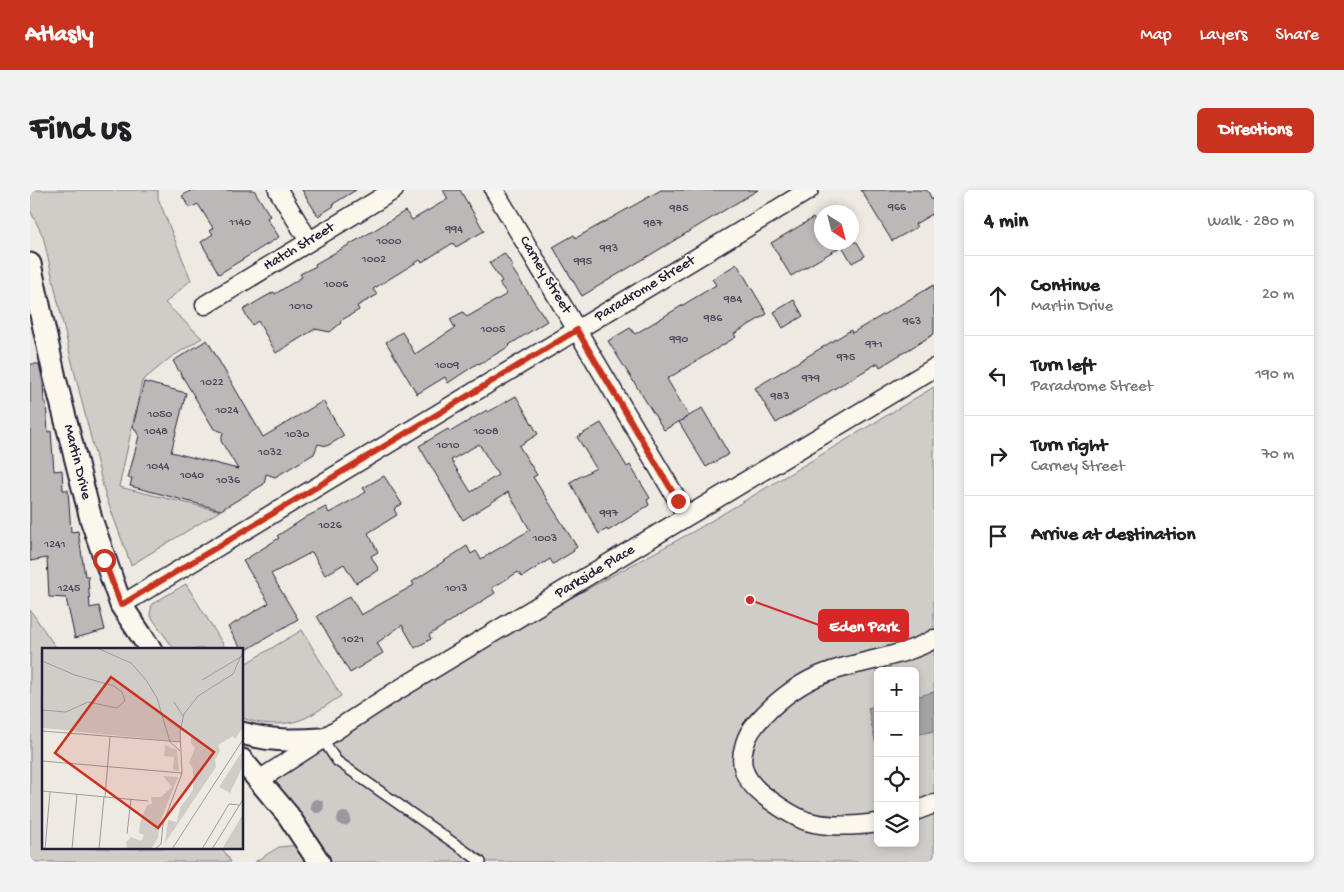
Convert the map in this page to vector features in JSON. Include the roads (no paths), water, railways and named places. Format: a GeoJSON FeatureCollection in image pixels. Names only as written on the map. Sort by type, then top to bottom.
{"type":"FeatureCollection","features":[{"type":"Feature","properties":{"kind":"street"},"geometry":{"type":"LineString","coordinates":[[278,190],[309,241]]}},
{"type":"Feature","properties":{"kind":"street","name":"Hatch Street"},"geometry":{"type":"LineString","coordinates":[[204,304],[394,190]]}},
{"type":"Feature","properties":{"kind":"street","name":"Carney Street"},"geometry":{"type":"LineString","coordinates":[[494,190],[687,516]]}},
{"type":"Feature","properties":{"kind":"street","name":"Paradrome Street"},"geometry":{"type":"LineString","coordinates":[[121,605],[809,190]]}},
{"type":"Feature","properties":{"kind":"street","name":"Martin Drive"},"geometry":{"type":"LineString","coordinates":[[30,264],[55,378],[104,560],[121,605],[150,648]]}},
{"type":"Feature","properties":{"kind":"street","name":"Parkside Place"},"geometry":{"type":"LineString","coordinates":[[258,780],[402,688],[934,368]]}},
{"type":"Feature","properties":{"kind":"street"},"geometry":{"type":"LineString","coordinates":[[874,824],[857,826],[831,825],[807,821],[787,812],[766,798],[751,784],[744,774],[742,751],[751,729],[770,708],[796,688],[825,673],[907,650],[934,639]]}},
{"type":"Feature","properties":{"kind":"street"},"geometry":{"type":"LineString","coordinates":[[244,733],[291,741],[322,739]]}},
{"type":"Feature","properties":{"kind":"street"},"geometry":{"type":"LineString","coordinates":[[244,762],[288,815],[319,862]]}},
{"type":"Feature","properties":{"kind":"street"},"geometry":{"type":"LineString","coordinates":[[919,810],[934,804]]}},
{"type":"Feature","properties":{"kind":"lane"},"geometry":{"type":"LineString","coordinates":[[322,739],[337,761],[481,862]]}},
{"type":"Feature","properties":{"kind":"place","name":"Eden Park"},"geometry":{"type":"Point","coordinates":[750,600]}}]}
